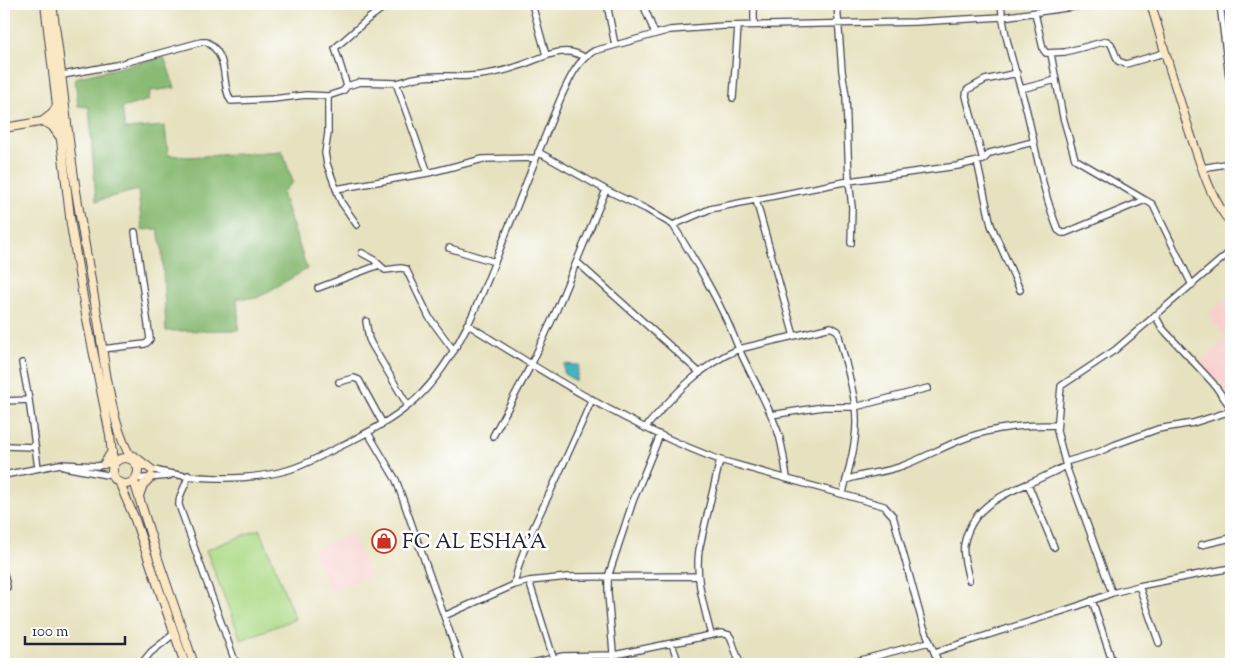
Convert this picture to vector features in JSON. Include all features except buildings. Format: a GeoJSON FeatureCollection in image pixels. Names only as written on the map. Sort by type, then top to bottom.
{"type":"FeatureCollection","features":[{"type":"Feature","properties":{"kind":"street"},"geometry":{"type":"LineString","coordinates":[[45,4],[78,267],[112,449],[112,476]]}},
{"type":"Feature","properties":{"kind":"street"},"geometry":{"type":"LineString","coordinates":[[52,4],[63,75],[75,183],[108,383],[125,448],[138,470],[135,480],[149,530],[194,664]]}},
{"type":"Feature","properties":{"kind":"street"},"geometry":{"type":"LineString","coordinates":[[347,86],[335,48],[388,4]]}},
{"type":"Feature","properties":{"kind":"street"},"geometry":{"type":"LineString","coordinates":[[532,4],[546,55]]}},
{"type":"Feature","properties":{"kind":"street"},"geometry":{"type":"LineString","coordinates":[[607,4],[615,45]]}},
{"type":"Feature","properties":{"kind":"street"},"geometry":{"type":"LineString","coordinates":[[643,4],[655,34]]}},
{"type":"Feature","properties":{"kind":"street"},"geometry":{"type":"LineString","coordinates":[[754,4],[754,26]]}},
{"type":"Feature","properties":{"kind":"street"},"geometry":{"type":"LineString","coordinates":[[837,4],[842,71],[846,96],[849,181],[852,206],[851,243]]}},
{"type":"Feature","properties":{"kind":"street"},"geometry":{"type":"LineString","coordinates":[[1001,4],[1002,17],[1021,88],[1040,178],[1058,230],[1062,233],[1145,200]]}},
{"type":"Feature","properties":{"kind":"street"},"geometry":{"type":"LineString","coordinates":[[120,484],[128,484],[152,473],[252,477],[286,471],[310,462],[368,433],[408,406],[425,390],[454,351],[495,262],[535,158],[562,95],[573,73],[584,57],[594,51],[670,30],[1002,17],[1035,13],[1051,7],[1094,4]]}},
{"type":"Feature","properties":{"kind":"street"},"geometry":{"type":"LineString","coordinates":[[1150,4],[1202,168],[1217,204],[1231,223]]}},
{"type":"Feature","properties":{"kind":"street"},"geometry":{"type":"LineString","coordinates":[[1220,4],[1229,77]]}},
{"type":"Feature","properties":{"kind":"street"},"geometry":{"type":"LineString","coordinates":[[1035,13],[1043,49],[1046,53],[1065,52],[1107,41],[1111,44],[1118,61],[1126,64],[1164,53]]}},
{"type":"Feature","properties":{"kind":"street"},"geometry":{"type":"LineString","coordinates":[[733,98],[738,26]]}},
{"type":"Feature","properties":{"kind":"street"},"geometry":{"type":"LineString","coordinates":[[63,75],[116,65],[207,42],[215,49],[224,66],[229,99],[231,101],[306,95],[328,96],[343,91],[347,86],[366,81],[377,84],[396,84],[415,78],[469,76],[498,72],[546,55],[562,52],[572,52],[584,57]]}},
{"type":"Feature","properties":{"kind":"street"},"geometry":{"type":"LineString","coordinates":[[1051,54],[1068,141],[1075,160],[1154,207],[1192,285]]}},
{"type":"Feature","properties":{"kind":"street"},"geometry":{"type":"LineString","coordinates":[[1017,73],[984,80],[967,90],[966,96],[991,225],[1020,290]]}},
{"type":"Feature","properties":{"kind":"street"},"geometry":{"type":"LineString","coordinates":[[1021,88],[1056,80]]}},
{"type":"Feature","properties":{"kind":"street"},"geometry":{"type":"LineString","coordinates":[[396,84],[428,173]]}},
{"type":"Feature","properties":{"kind":"street"},"geometry":{"type":"LineString","coordinates":[[328,96],[328,133],[325,158],[328,171],[343,207],[357,225]]}},
{"type":"Feature","properties":{"kind":"street"},"geometry":{"type":"LineString","coordinates":[[43,121],[52,114],[58,105]]}},
{"type":"Feature","properties":{"kind":"street"},"geometry":{"type":"LineString","coordinates":[[4,128],[67,117]]}},
{"type":"Feature","properties":{"kind":"street"},"geometry":{"type":"LineString","coordinates":[[43,121],[55,130],[61,139]]}},
{"type":"Feature","properties":{"kind":"street"},"geometry":{"type":"LineString","coordinates":[[673,224],[710,209],[849,181],[980,161],[990,153],[1033,142]]}},
{"type":"Feature","properties":{"kind":"street"},"geometry":{"type":"LineString","coordinates":[[538,152],[606,190],[673,224],[709,284],[730,324],[739,349],[771,416],[783,450],[787,478]]}},
{"type":"Feature","properties":{"kind":"street"},"geometry":{"type":"LineString","coordinates":[[336,189],[428,173],[483,159],[535,158]]}},
{"type":"Feature","properties":{"kind":"street"},"geometry":{"type":"LineString","coordinates":[[1202,168],[1231,163]]}},
{"type":"Feature","properties":{"kind":"street"},"geometry":{"type":"LineString","coordinates":[[492,436],[531,365],[557,309],[606,190]]}},
{"type":"Feature","properties":{"kind":"street"},"geometry":{"type":"LineString","coordinates":[[756,200],[794,336]]}},
{"type":"Feature","properties":{"kind":"street"},"geometry":{"type":"LineString","coordinates":[[102,349],[144,344],[150,338],[135,232]]}},
{"type":"Feature","properties":{"kind":"street"},"geometry":{"type":"LineString","coordinates":[[449,248],[495,262]]}},
{"type":"Feature","properties":{"kind":"street"},"geometry":{"type":"LineString","coordinates":[[1112,593],[1065,464],[1057,425],[1061,386],[1115,350],[1231,251]]}},
{"type":"Feature","properties":{"kind":"street"},"geometry":{"type":"LineString","coordinates":[[362,253],[388,271],[406,269],[429,317],[454,351]]}},
{"type":"Feature","properties":{"kind":"street"},"geometry":{"type":"LineString","coordinates":[[576,262],[700,373]]}},
{"type":"Feature","properties":{"kind":"street"},"geometry":{"type":"LineString","coordinates":[[318,288],[380,265]]}},
{"type":"Feature","properties":{"kind":"street"},"geometry":{"type":"LineString","coordinates":[[969,580],[964,557],[964,546],[972,524],[984,507],[993,500],[1065,464],[1099,452],[1114,444],[1158,429],[1193,423],[1231,409],[1213,383],[1162,328],[1156,315]]}},
{"type":"Feature","properties":{"kind":"street"},"geometry":{"type":"LineString","coordinates":[[366,321],[372,345],[408,406]]}},
{"type":"Feature","properties":{"kind":"street"},"geometry":{"type":"LineString","coordinates":[[467,324],[531,365],[660,435],[720,460],[884,506],[893,516],[929,642],[939,664]]}},
{"type":"Feature","properties":{"kind":"street"},"geometry":{"type":"LineString","coordinates":[[645,428],[676,393],[713,362],[739,349],[831,327],[838,331],[855,407],[856,430],[843,494]]}},
{"type":"Feature","properties":{"kind":"street"},"geometry":{"type":"LineString","coordinates":[[22,363],[38,468]]}},
{"type":"Feature","properties":{"kind":"street"},"geometry":{"type":"LineString","coordinates":[[338,382],[354,378],[359,380],[383,424]]}},
{"type":"Feature","properties":{"kind":"street"},"geometry":{"type":"LineString","coordinates":[[771,416],[823,407],[855,407],[928,388]]}},
{"type":"Feature","properties":{"kind":"street"},"geometry":{"type":"LineString","coordinates":[[514,585],[518,564],[525,544],[576,439],[592,399]]}},
{"type":"Feature","properties":{"kind":"street"},"geometry":{"type":"LineString","coordinates":[[4,401],[29,400]]}},
{"type":"Feature","properties":{"kind":"street"},"geometry":{"type":"LineString","coordinates":[[846,480],[888,472],[918,461],[964,438],[995,429],[1016,426],[1057,425]]}},
{"type":"Feature","properties":{"kind":"street"},"geometry":{"type":"LineString","coordinates":[[368,433],[396,480],[461,664]]}},
{"type":"Feature","properties":{"kind":"street"},"geometry":{"type":"LineString","coordinates":[[614,664],[608,577],[633,501],[660,435]]}},
{"type":"Feature","properties":{"kind":"street"},"geometry":{"type":"LineString","coordinates":[[4,446],[35,447]]}},
{"type":"Feature","properties":{"kind":"street"},"geometry":{"type":"LineString","coordinates":[[125,448],[152,473]]}},
{"type":"Feature","properties":{"kind":"street"},"geometry":{"type":"LineString","coordinates":[[104,464],[112,449]]}},
{"type":"Feature","properties":{"kind":"street"},"geometry":{"type":"LineString","coordinates":[[4,476],[60,464],[113,465],[122,459],[134,462],[152,473]]}},
{"type":"Feature","properties":{"kind":"street"},"geometry":{"type":"LineString","coordinates":[[710,635],[698,576],[699,550],[720,460]]}},
{"type":"Feature","properties":{"kind":"street"},"geometry":{"type":"LineString","coordinates":[[52,466],[112,476],[120,484],[134,517],[185,664]]}},
{"type":"Feature","properties":{"kind":"street"},"geometry":{"type":"LineString","coordinates":[[139,496],[143,485],[152,473]]}},
{"type":"Feature","properties":{"kind":"street"},"geometry":{"type":"LineString","coordinates":[[188,475],[186,487],[180,497],[180,505],[236,664]]}},
{"type":"Feature","properties":{"kind":"street"},"geometry":{"type":"LineString","coordinates":[[1028,484],[1054,547]]}},
{"type":"Feature","properties":{"kind":"street"},"geometry":{"type":"LineString","coordinates":[[1201,545],[1231,538]]}},
{"type":"Feature","properties":{"kind":"street"},"geometry":{"type":"LineString","coordinates":[[935,652],[1078,606],[1112,593],[1138,586],[1231,568]]}},
{"type":"Feature","properties":{"kind":"street"},"geometry":{"type":"LineString","coordinates":[[4,574],[7,587]]}},
{"type":"Feature","properties":{"kind":"street"},"geometry":{"type":"LineString","coordinates":[[444,616],[514,585],[529,581],[568,577],[698,576]]}},
{"type":"Feature","properties":{"kind":"street"},"geometry":{"type":"LineString","coordinates":[[529,581],[553,658]]}},
{"type":"Feature","properties":{"kind":"street"},"geometry":{"type":"LineString","coordinates":[[1138,586],[1159,643]]}},
{"type":"Feature","properties":{"kind":"street"},"geometry":{"type":"LineString","coordinates":[[1092,600],[1113,664]]}},
{"type":"Feature","properties":{"kind":"street"},"geometry":{"type":"LineString","coordinates":[[141,664],[151,652],[175,633]]}},
{"type":"Feature","properties":{"kind":"street"},"geometry":{"type":"LineString","coordinates":[[528,664],[553,658],[614,655],[721,633],[729,635],[733,641],[740,664]]}},
{"type":"Feature","properties":{"kind":"street"},"geometry":{"type":"LineString","coordinates":[[846,664],[929,642]]}},
{"type":"Feature","properties":{"kind":"street"},"geometry":{"type":"LineString","coordinates":[[672,644],[679,664]]}},
{"type":"Feature","properties":{"kind":"street"},"geometry":{"type":"LineString","coordinates":[[873,656],[876,664]]}},
{"type":"Feature","properties":{"kind":"shaded area"},"geometry":{"type":"Polygon","coordinates":[[[1231,294],[1231,398],[1200,362],[1227,338],[1207,315],[1231,294]]]}},
{"type":"Feature","properties":{"kind":"shaded area"},"geometry":{"type":"Polygon","coordinates":[[[352,533],[370,576],[329,591],[313,548],[352,533]]]}},
{"type":"Feature","properties":{"kind":"green space"},"geometry":{"type":"Polygon","coordinates":[[[164,57],[175,88],[150,91],[149,100],[122,108],[125,129],[165,126],[168,155],[187,157],[282,151],[293,182],[282,193],[307,269],[257,298],[237,298],[239,330],[166,331],[162,250],[158,229],[142,230],[138,190],[96,201],[89,107],[78,106],[75,78],[164,57]]]}},
{"type":"Feature","properties":{"kind":"green space"},"geometry":{"type":"Polygon","coordinates":[[[260,529],[295,619],[241,640],[206,550],[260,529]]]}},
{"type":"Feature","properties":{"kind":"water"},"geometry":{"type":"Polygon","coordinates":[[[564,364],[579,365],[576,381],[564,374],[564,364]]]}},
{"type":"Feature","properties":{"kind":"place","name":"FC AL ESHA’A"},"geometry":{"type":"Point","coordinates":[384,541]}}]}
